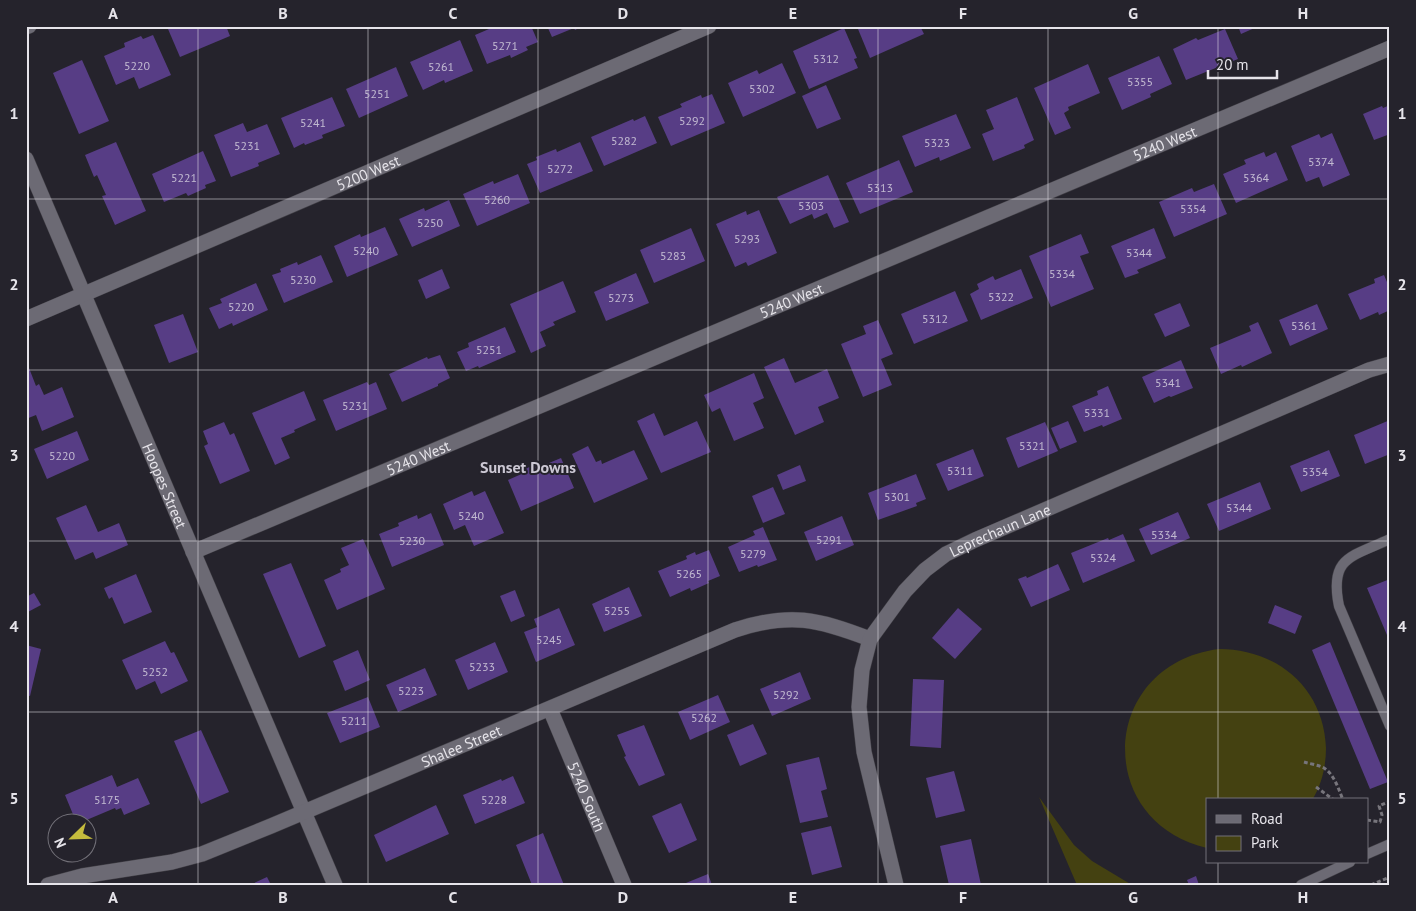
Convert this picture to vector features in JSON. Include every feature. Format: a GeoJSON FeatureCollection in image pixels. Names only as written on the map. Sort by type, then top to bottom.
{"type":"FeatureCollection","features":[{"type":"Feature","properties":{"kind":"street","name":"5200 West"},"geometry":{"type":"LineString","coordinates":[[26,319],[709,26]]}},
{"type":"Feature","properties":{"kind":"street","name":"5240 West"},"geometry":{"type":"LineString","coordinates":[[193,552],[1390,48]]}},
{"type":"Feature","properties":{"kind":"street","name":"Hoopes Street"},"geometry":{"type":"LineString","coordinates":[[26,159],[335,885]]}},
{"type":"Feature","properties":{"kind":"street","name":"Leprechaun Lane"},"geometry":{"type":"LineString","coordinates":[[896,885],[864,752],[859,707],[862,670],[870,639],[905,591],[925,570],[946,554],[993,532],[1369,370],[1390,364]]}},
{"type":"Feature","properties":{"kind":"street","name":"Shalee Street"},"geometry":{"type":"LineString","coordinates":[[48,885],[82,876],[172,862],[202,854],[735,630],[759,622],[781,619],[810,620],[839,627],[870,639]]}},
{"type":"Feature","properties":{"kind":"street","name":"5240 South"},"geometry":{"type":"LineString","coordinates":[[550,709],[624,885]]}},
{"type":"Feature","properties":{"kind":"lane"},"geometry":{"type":"LineString","coordinates":[[1390,539],[1348,558],[1338,573],[1336,588],[1339,606],[1390,726]]}},
{"type":"Feature","properties":{"kind":"lane"},"geometry":{"type":"LineString","coordinates":[[1368,854],[1390,844]]}},
{"type":"Feature","properties":{"kind":"lane"},"geometry":{"type":"LineString","coordinates":[[1301,885],[1346,864]]}},
{"type":"Feature","properties":{"kind":"path"},"geometry":{"type":"LineString","coordinates":[[1304,762],[1324,768],[1329,772],[1337,784],[1342,798]]}},
{"type":"Feature","properties":{"kind":"path"},"geometry":{"type":"LineString","coordinates":[[1316,788],[1331,798]]}},
{"type":"Feature","properties":{"kind":"path"},"geometry":{"type":"LineString","coordinates":[[1368,820],[1380,822],[1382,815],[1379,806],[1390,801]]}},
{"type":"Feature","properties":{"kind":"path"},"geometry":{"type":"LineString","coordinates":[[1371,885],[1390,876]]}},
{"type":"Feature","properties":{"kind":"green space"},"geometry":{"type":"Polygon","coordinates":[[[1219,649],[1240,651],[1260,656],[1294,676],[1307,690],[1317,707],[1323,727],[1326,754],[1321,781],[1313,798],[1206,798],[1206,848],[1170,832],[1144,808],[1129,777],[1125,744],[1133,711],[1151,683],[1180,661],[1219,649]]]}},
{"type":"Feature","properties":{"kind":"green space"},"geometry":{"type":"Polygon","coordinates":[[[1039,797],[1074,845],[1092,861],[1132,885],[1077,885],[1039,797]]]}},
{"type":"Feature","properties":{"kind":"building"},"geometry":{"type":"Polygon","coordinates":[[[174,26],[226,26],[230,36],[180,57],[168,29],[174,26]]]}},
{"type":"Feature","properties":{"kind":"building"},"geometry":{"type":"Polygon","coordinates":[[[496,26],[531,26],[538,42],[526,47],[528,50],[511,58],[510,55],[487,64],[475,35],[496,26]]]}},
{"type":"Feature","properties":{"kind":"building"},"geometry":{"type":"Polygon","coordinates":[[[547,26],[583,26],[552,37],[547,26]]]}},
{"type":"Feature","properties":{"kind":"building"},"geometry":{"type":"Polygon","coordinates":[[[865,26],[920,26],[924,34],[870,58],[858,29],[865,26]]]}},
{"type":"Feature","properties":{"kind":"building"},"geometry":{"type":"Polygon","coordinates":[[[1238,26],[1259,26],[1241,34],[1238,26]]]}},
{"type":"Feature","properties":{"kind":"building"},"geometry":{"type":"Polygon","coordinates":[[[844,28],[857,58],[854,59],[858,68],[809,89],[793,51],[844,28]]]}},
{"type":"Feature","properties":{"kind":"building"},"geometry":{"type":"Polygon","coordinates":[[[1225,29],[1238,59],[1186,80],[1173,49],[1196,38],[1198,40],[1225,29]]]}},
{"type":"Feature","properties":{"kind":"building"},"geometry":{"type":"Polygon","coordinates":[[[153,35],[171,75],[139,89],[134,77],[116,85],[104,56],[125,47],[124,43],[141,36],[143,39],[153,35]]]}},
{"type":"Feature","properties":{"kind":"building"},"geometry":{"type":"Polygon","coordinates":[[[460,40],[473,71],[445,83],[444,80],[423,90],[410,62],[460,40]]]}},
{"type":"Feature","properties":{"kind":"building"},"geometry":{"type":"Polygon","coordinates":[[[1159,56],[1172,84],[1150,94],[1151,97],[1122,110],[1108,78],[1159,56]]]}},
{"type":"Feature","properties":{"kind":"building"},"geometry":{"type":"Polygon","coordinates":[[[82,60],[109,121],[79,134],[53,73],[82,60]]]}},
{"type":"Feature","properties":{"kind":"building"},"geometry":{"type":"Polygon","coordinates":[[[782,63],[796,93],[743,117],[728,83],[757,70],[759,74],[782,63]]]}},
{"type":"Feature","properties":{"kind":"building"},"geometry":{"type":"Polygon","coordinates":[[[1088,64],[1100,93],[1068,107],[1069,110],[1064,113],[1071,128],[1055,135],[1034,88],[1088,64]]]}},
{"type":"Feature","properties":{"kind":"building"},"geometry":{"type":"Polygon","coordinates":[[[396,67],[408,96],[359,118],[346,89],[396,67]]]}},
{"type":"Feature","properties":{"kind":"building"},"geometry":{"type":"Polygon","coordinates":[[[826,85],[841,119],[817,129],[802,96],[826,85]]]}},
{"type":"Feature","properties":{"kind":"building"},"geometry":{"type":"Polygon","coordinates":[[[712,94],[725,123],[671,146],[658,117],[682,107],[680,104],[701,95],[702,98],[712,94]]]}},
{"type":"Feature","properties":{"kind":"building"},"geometry":{"type":"Polygon","coordinates":[[[332,97],[345,126],[322,135],[323,138],[294,148],[281,118],[332,97]]]}},
{"type":"Feature","properties":{"kind":"building"},"geometry":{"type":"Polygon","coordinates":[[[1017,97],[1034,140],[1024,145],[1025,148],[993,161],[982,134],[994,129],[986,110],[1017,97]]]}},
{"type":"Feature","properties":{"kind":"building"},"geometry":{"type":"Polygon","coordinates":[[[1390,105],[1390,134],[1374,140],[1363,114],[1382,106],[1383,108],[1390,105]]]}},
{"type":"Feature","properties":{"kind":"building"},"geometry":{"type":"Polygon","coordinates":[[[956,114],[971,148],[940,161],[939,157],[915,167],[902,136],[956,114]]]}},
{"type":"Feature","properties":{"kind":"building"},"geometry":{"type":"Polygon","coordinates":[[[645,116],[657,143],[604,166],[591,137],[633,119],[634,121],[645,116]]]}},
{"type":"Feature","properties":{"kind":"building"},"geometry":{"type":"Polygon","coordinates":[[[243,123],[247,132],[267,124],[280,154],[258,163],[259,166],[231,177],[214,135],[243,123]]]}},
{"type":"Feature","properties":{"kind":"building"},"geometry":{"type":"Polygon","coordinates":[[[1332,133],[1350,175],[1323,187],[1319,177],[1306,182],[1291,146],[1319,134],[1321,138],[1332,133]]]}},
{"type":"Feature","properties":{"kind":"building"},"geometry":{"type":"Polygon","coordinates":[[[116,142],[146,211],[115,225],[102,196],[106,195],[97,175],[94,177],[85,155],[116,142]]]}},
{"type":"Feature","properties":{"kind":"building"},"geometry":{"type":"Polygon","coordinates":[[[580,142],[593,171],[540,193],[527,164],[537,160],[536,157],[556,149],[557,152],[580,142]]]}},
{"type":"Feature","properties":{"kind":"building"},"geometry":{"type":"Polygon","coordinates":[[[203,151],[216,181],[205,185],[206,188],[188,196],[186,193],[164,202],[152,174],[203,151]]]}},
{"type":"Feature","properties":{"kind":"building"},"geometry":{"type":"Polygon","coordinates":[[[1264,152],[1266,157],[1276,152],[1288,180],[1236,203],[1223,174],[1246,164],[1244,160],[1264,152]]]}},
{"type":"Feature","properties":{"kind":"building"},"geometry":{"type":"Polygon","coordinates":[[[899,160],[913,192],[860,214],[846,183],[899,160]]]}},
{"type":"Feature","properties":{"kind":"building"},"geometry":{"type":"Polygon","coordinates":[[[518,174],[530,203],[477,226],[463,194],[493,181],[494,184],[518,174]]]}},
{"type":"Feature","properties":{"kind":"building"},"geometry":{"type":"Polygon","coordinates":[[[828,175],[849,222],[834,228],[827,213],[814,219],[812,214],[790,224],[777,197],[828,175]]]}},
{"type":"Feature","properties":{"kind":"building"},"geometry":{"type":"Polygon","coordinates":[[[1214,184],[1227,214],[1174,237],[1159,202],[1192,188],[1194,192],[1214,184]]]}},
{"type":"Feature","properties":{"kind":"building"},"geometry":{"type":"Polygon","coordinates":[[[449,200],[460,226],[412,247],[399,219],[424,208],[425,211],[449,200]]]}},
{"type":"Feature","properties":{"kind":"building"},"geometry":{"type":"Polygon","coordinates":[[[759,210],[777,253],[748,266],[746,262],[735,267],[716,224],[746,211],[747,215],[759,210]]]}},
{"type":"Feature","properties":{"kind":"building"},"geometry":{"type":"Polygon","coordinates":[[[385,227],[398,255],[347,277],[334,246],[360,234],[361,237],[385,227]]]}},
{"type":"Feature","properties":{"kind":"building"},"geometry":{"type":"Polygon","coordinates":[[[691,228],[705,261],[654,283],[640,250],[691,228]]]}},
{"type":"Feature","properties":{"kind":"building"},"geometry":{"type":"Polygon","coordinates":[[[1154,228],[1166,258],[1137,270],[1139,273],[1125,278],[1111,246],[1154,228]]]}},
{"type":"Feature","properties":{"kind":"building"},"geometry":{"type":"Polygon","coordinates":[[[1081,234],[1089,253],[1080,256],[1094,289],[1051,307],[1029,256],[1081,234]]]}},
{"type":"Feature","properties":{"kind":"building"},"geometry":{"type":"Polygon","coordinates":[[[321,255],[333,282],[284,303],[272,275],[281,272],[280,269],[297,262],[298,265],[321,255]]]}},
{"type":"Feature","properties":{"kind":"building"},"geometry":{"type":"Polygon","coordinates":[[[442,269],[450,288],[426,299],[418,280],[442,269]]]}},
{"type":"Feature","properties":{"kind":"building"},"geometry":{"type":"Polygon","coordinates":[[[1021,269],[1033,298],[981,320],[970,294],[979,289],[977,284],[993,276],[995,280],[1021,269]]]}},
{"type":"Feature","properties":{"kind":"building"},"geometry":{"type":"Polygon","coordinates":[[[636,273],[649,303],[606,321],[594,292],[636,273]]]}},
{"type":"Feature","properties":{"kind":"building"},"geometry":{"type":"Polygon","coordinates":[[[1384,275],[1390,289],[1390,310],[1379,315],[1378,312],[1360,320],[1348,294],[1375,283],[1374,279],[1384,275]]]}},
{"type":"Feature","properties":{"kind":"building"},"geometry":{"type":"Polygon","coordinates":[[[563,281],[576,312],[553,322],[555,325],[540,332],[546,346],[531,353],[510,304],[563,281]]]}},
{"type":"Feature","properties":{"kind":"building"},"geometry":{"type":"Polygon","coordinates":[[[256,283],[268,310],[233,326],[232,323],[219,329],[209,308],[222,303],[220,299],[256,283]]]}},
{"type":"Feature","properties":{"kind":"building"},"geometry":{"type":"Polygon","coordinates":[[[955,291],[968,321],[914,344],[901,314],[955,291]]]}},
{"type":"Feature","properties":{"kind":"building"},"geometry":{"type":"Polygon","coordinates":[[[1180,303],[1190,326],[1165,337],[1154,314],[1180,303]]]}},
{"type":"Feature","properties":{"kind":"building"},"geometry":{"type":"Polygon","coordinates":[[[1317,304],[1328,329],[1290,346],[1279,320],[1317,304]]]}},
{"type":"Feature","properties":{"kind":"building"},"geometry":{"type":"Polygon","coordinates":[[[183,314],[198,352],[169,363],[154,325],[183,314]]]}},
{"type":"Feature","properties":{"kind":"building"},"geometry":{"type":"Polygon","coordinates":[[[878,320],[893,354],[881,359],[892,385],[863,397],[841,344],[866,334],[863,326],[878,320]]]}},
{"type":"Feature","properties":{"kind":"building"},"geometry":{"type":"Polygon","coordinates":[[[1258,322],[1272,353],[1242,367],[1241,365],[1221,374],[1210,348],[1251,331],[1249,326],[1258,322]]]}},
{"type":"Feature","properties":{"kind":"building"},"geometry":{"type":"Polygon","coordinates":[[[505,327],[516,352],[479,368],[478,366],[466,371],[457,352],[469,347],[468,343],[505,327]]]}},
{"type":"Feature","properties":{"kind":"building"},"geometry":{"type":"Polygon","coordinates":[[[440,355],[450,378],[438,384],[438,386],[402,402],[389,374],[427,357],[428,359],[440,355]]]}},
{"type":"Feature","properties":{"kind":"building"},"geometry":{"type":"Polygon","coordinates":[[[784,358],[795,383],[827,369],[839,398],[818,407],[824,422],[795,435],[764,367],[784,358]]]}},
{"type":"Feature","properties":{"kind":"building"},"geometry":{"type":"Polygon","coordinates":[[[1181,360],[1193,388],[1154,403],[1142,377],[1181,360]]]}},
{"type":"Feature","properties":{"kind":"building"},"geometry":{"type":"Polygon","coordinates":[[[29,368],[36,386],[39,384],[44,395],[62,387],[74,417],[42,431],[36,415],[26,419],[26,369],[29,368]]]}},
{"type":"Feature","properties":{"kind":"building"},"geometry":{"type":"Polygon","coordinates":[[[754,373],[764,398],[753,403],[764,428],[734,441],[720,408],[712,412],[704,395],[754,373]]]}},
{"type":"Feature","properties":{"kind":"building"},"geometry":{"type":"Polygon","coordinates":[[[367,382],[369,385],[376,382],[387,409],[336,431],[323,400],[367,382]]]}},
{"type":"Feature","properties":{"kind":"building"},"geometry":{"type":"Polygon","coordinates":[[[1108,386],[1122,419],[1084,432],[1072,406],[1098,395],[1097,391],[1108,386]]]}},
{"type":"Feature","properties":{"kind":"building"},"geometry":{"type":"Polygon","coordinates":[[[304,391],[316,420],[281,438],[290,458],[275,465],[252,413],[304,391]]]}},
{"type":"Feature","properties":{"kind":"building"},"geometry":{"type":"Polygon","coordinates":[[[654,413],[664,436],[697,421],[711,452],[661,473],[637,421],[654,413]]]}},
{"type":"Feature","properties":{"kind":"building"},"geometry":{"type":"Polygon","coordinates":[[[1390,420],[1390,454],[1365,464],[1354,435],[1390,420]]]}},
{"type":"Feature","properties":{"kind":"building"},"geometry":{"type":"Polygon","coordinates":[[[1068,421],[1077,442],[1060,449],[1051,428],[1068,421]]]}},
{"type":"Feature","properties":{"kind":"building"},"geometry":{"type":"Polygon","coordinates":[[[224,422],[230,435],[234,433],[250,471],[220,484],[204,446],[208,444],[203,431],[224,422]]]}},
{"type":"Feature","properties":{"kind":"building"},"geometry":{"type":"Polygon","coordinates":[[[1045,422],[1058,451],[1018,468],[1006,438],[1045,422]]]}},
{"type":"Feature","properties":{"kind":"building"},"geometry":{"type":"Polygon","coordinates":[[[77,431],[89,460],[47,479],[34,449],[77,431]]]}},
{"type":"Feature","properties":{"kind":"building"},"geometry":{"type":"Polygon","coordinates":[[[588,446],[596,462],[601,460],[602,464],[634,450],[648,479],[594,503],[572,454],[588,446]]]}},
{"type":"Feature","properties":{"kind":"building"},"geometry":{"type":"Polygon","coordinates":[[[973,449],[984,476],[948,491],[936,464],[973,449]]]}},
{"type":"Feature","properties":{"kind":"building"},"geometry":{"type":"Polygon","coordinates":[[[1329,450],[1340,476],[1301,492],[1290,466],[1329,450]]]}},
{"type":"Feature","properties":{"kind":"building"},"geometry":{"type":"Polygon","coordinates":[[[561,458],[574,488],[521,511],[508,480],[526,472],[525,469],[536,464],[537,468],[561,458]]]}},
{"type":"Feature","properties":{"kind":"building"},"geometry":{"type":"Polygon","coordinates":[[[800,465],[806,481],[783,490],[777,475],[800,465]]]}},
{"type":"Feature","properties":{"kind":"building"},"geometry":{"type":"Polygon","coordinates":[[[916,474],[926,499],[916,503],[917,506],[878,520],[868,493],[916,474]]]}},
{"type":"Feature","properties":{"kind":"building"},"geometry":{"type":"Polygon","coordinates":[[[1260,482],[1271,509],[1219,531],[1207,504],[1260,482]]]}},
{"type":"Feature","properties":{"kind":"building"},"geometry":{"type":"Polygon","coordinates":[[[773,487],[785,514],[763,523],[752,496],[773,487]]]}},
{"type":"Feature","properties":{"kind":"building"},"geometry":{"type":"Polygon","coordinates":[[[472,491],[474,496],[485,491],[504,533],[474,546],[465,525],[454,530],[443,504],[472,491]]]}},
{"type":"Feature","properties":{"kind":"building"},"geometry":{"type":"Polygon","coordinates":[[[86,505],[98,532],[119,523],[128,545],[96,559],[93,552],[75,560],[56,518],[86,505]]]}},
{"type":"Feature","properties":{"kind":"building"},"geometry":{"type":"Polygon","coordinates":[[[1178,512],[1190,538],[1151,555],[1139,529],[1178,512]]]}},
{"type":"Feature","properties":{"kind":"building"},"geometry":{"type":"Polygon","coordinates":[[[431,513],[444,545],[392,567],[379,534],[399,526],[398,523],[417,515],[418,519],[431,513]]]}},
{"type":"Feature","properties":{"kind":"building"},"geometry":{"type":"Polygon","coordinates":[[[842,516],[854,545],[816,561],[804,532],[842,516]]]}},
{"type":"Feature","properties":{"kind":"building"},"geometry":{"type":"Polygon","coordinates":[[[763,527],[777,560],[739,572],[728,547],[755,535],[753,531],[763,527]]]}},
{"type":"Feature","properties":{"kind":"building"},"geometry":{"type":"Polygon","coordinates":[[[1123,534],[1135,561],[1083,583],[1071,553],[1123,534]]]}},
{"type":"Feature","properties":{"kind":"building"},"geometry":{"type":"Polygon","coordinates":[[[363,539],[385,589],[337,610],[324,580],[341,572],[340,569],[349,565],[341,548],[363,539]]]}},
{"type":"Feature","properties":{"kind":"building"},"geometry":{"type":"Polygon","coordinates":[[[709,550],[720,576],[691,591],[690,588],[670,597],[658,571],[687,559],[686,556],[695,552],[696,555],[709,550]]]}},
{"type":"Feature","properties":{"kind":"building"},"geometry":{"type":"Polygon","coordinates":[[[291,563],[326,646],[299,658],[263,574],[291,563]]]}},
{"type":"Feature","properties":{"kind":"building"},"geometry":{"type":"Polygon","coordinates":[[[1058,564],[1070,590],[1031,607],[1018,579],[1026,576],[1027,578],[1058,564]]]}},
{"type":"Feature","properties":{"kind":"building"},"geometry":{"type":"Polygon","coordinates":[[[136,574],[152,612],[124,624],[112,597],[109,599],[104,588],[136,574]]]}},
{"type":"Feature","properties":{"kind":"building"},"geometry":{"type":"Polygon","coordinates":[[[1390,579],[1390,642],[1367,588],[1390,579]]]}},
{"type":"Feature","properties":{"kind":"building"},"geometry":{"type":"Polygon","coordinates":[[[629,587],[642,616],[604,632],[592,604],[629,587]]]}},
{"type":"Feature","properties":{"kind":"building"},"geometry":{"type":"Polygon","coordinates":[[[515,590],[525,616],[511,622],[500,596],[515,590]]]}},
{"type":"Feature","properties":{"kind":"building"},"geometry":{"type":"Polygon","coordinates":[[[34,593],[41,605],[26,613],[26,597],[34,593]]]}},
{"type":"Feature","properties":{"kind":"building"},"geometry":{"type":"Polygon","coordinates":[[[1275,605],[1302,616],[1295,634],[1268,623],[1275,605]]]}},
{"type":"Feature","properties":{"kind":"building"},"geometry":{"type":"Polygon","coordinates":[[[559,608],[575,645],[536,662],[524,632],[537,627],[534,619],[559,608]]]}},
{"type":"Feature","properties":{"kind":"building"},"geometry":{"type":"Polygon","coordinates":[[[958,608],[982,629],[955,659],[932,638],[958,608]]]}},
{"type":"Feature","properties":{"kind":"building"},"geometry":{"type":"Polygon","coordinates":[[[165,641],[171,653],[174,652],[188,681],[161,694],[155,681],[136,690],[122,660],[165,641]]]}},
{"type":"Feature","properties":{"kind":"building"},"geometry":{"type":"Polygon","coordinates":[[[495,642],[508,672],[468,690],[455,660],[495,642]]]}},
{"type":"Feature","properties":{"kind":"building"},"geometry":{"type":"Polygon","coordinates":[[[1330,642],[1388,782],[1370,789],[1312,650],[1330,642]]]}},
{"type":"Feature","properties":{"kind":"building"},"geometry":{"type":"Polygon","coordinates":[[[26,645],[41,649],[30,696],[26,695],[26,645]]]}},
{"type":"Feature","properties":{"kind":"building"},"geometry":{"type":"Polygon","coordinates":[[[358,650],[370,680],[345,691],[333,661],[358,650]]]}},
{"type":"Feature","properties":{"kind":"building"},"geometry":{"type":"Polygon","coordinates":[[[425,668],[437,695],[398,712],[386,685],[425,668]]]}},
{"type":"Feature","properties":{"kind":"building"},"geometry":{"type":"Polygon","coordinates":[[[800,672],[811,699],[772,716],[760,689],[800,672]]]}},
{"type":"Feature","properties":{"kind":"building"},"geometry":{"type":"Polygon","coordinates":[[[913,679],[944,680],[941,748],[910,746],[913,679]]]}},
{"type":"Feature","properties":{"kind":"building"},"geometry":{"type":"Polygon","coordinates":[[[718,695],[730,722],[690,740],[678,712],[718,695]]]}},
{"type":"Feature","properties":{"kind":"building"},"geometry":{"type":"Polygon","coordinates":[[[368,697],[380,727],[340,743],[327,713],[368,697]]]}},
{"type":"Feature","properties":{"kind":"building"},"geometry":{"type":"Polygon","coordinates":[[[753,724],[767,754],[740,766],[727,735],[753,724]]]}},
{"type":"Feature","properties":{"kind":"building"},"geometry":{"type":"Polygon","coordinates":[[[644,725],[665,775],[639,786],[624,757],[626,756],[617,735],[644,725]]]}},
{"type":"Feature","properties":{"kind":"building"},"geometry":{"type":"Polygon","coordinates":[[[201,730],[229,792],[201,804],[174,741],[201,730]]]}},
{"type":"Feature","properties":{"kind":"building"},"geometry":{"type":"Polygon","coordinates":[[[819,757],[827,789],[821,791],[828,817],[800,823],[786,765],[819,757]]]}},
{"type":"Feature","properties":{"kind":"building"},"geometry":{"type":"Polygon","coordinates":[[[954,771],[965,811],[936,818],[926,778],[954,771]]]}},
{"type":"Feature","properties":{"kind":"building"},"geometry":{"type":"Polygon","coordinates":[[[112,775],[117,787],[138,778],[150,804],[124,815],[121,808],[116,810],[115,808],[98,815],[73,814],[65,795],[112,775]]]}},
{"type":"Feature","properties":{"kind":"building"},"geometry":{"type":"Polygon","coordinates":[[[513,776],[525,803],[475,824],[463,795],[513,776]]]}},
{"type":"Feature","properties":{"kind":"building"},"geometry":{"type":"Polygon","coordinates":[[[681,803],[697,840],[669,853],[652,816],[681,803]]]}},
{"type":"Feature","properties":{"kind":"building"},"geometry":{"type":"Polygon","coordinates":[[[436,805],[449,834],[386,862],[374,835],[436,805]]]}},
{"type":"Feature","properties":{"kind":"building"},"geometry":{"type":"Polygon","coordinates":[[[831,826],[842,867],[812,875],[801,833],[831,826]]]}},
{"type":"Feature","properties":{"kind":"building"},"geometry":{"type":"Polygon","coordinates":[[[543,833],[564,885],[532,885],[516,845],[543,833]]]}},
{"type":"Feature","properties":{"kind":"building"},"geometry":{"type":"Polygon","coordinates":[[[971,839],[981,885],[949,885],[940,846],[971,839]]]}},
{"type":"Feature","properties":{"kind":"building"},"geometry":{"type":"Polygon","coordinates":[[[708,874],[712,885],[681,885],[708,874]]]}},
{"type":"Feature","properties":{"kind":"building"},"geometry":{"type":"Polygon","coordinates":[[[1196,876],[1199,885],[1189,885],[1187,880],[1196,876]]]}},
{"type":"Feature","properties":{"kind":"building"},"geometry":{"type":"Polygon","coordinates":[[[267,877],[271,885],[250,885],[267,877]]]}},
{"type":"Feature","properties":{"kind":"district","name":"Sunset Downs"},"geometry":{"type":"Point","coordinates":[528,467]}}]}
